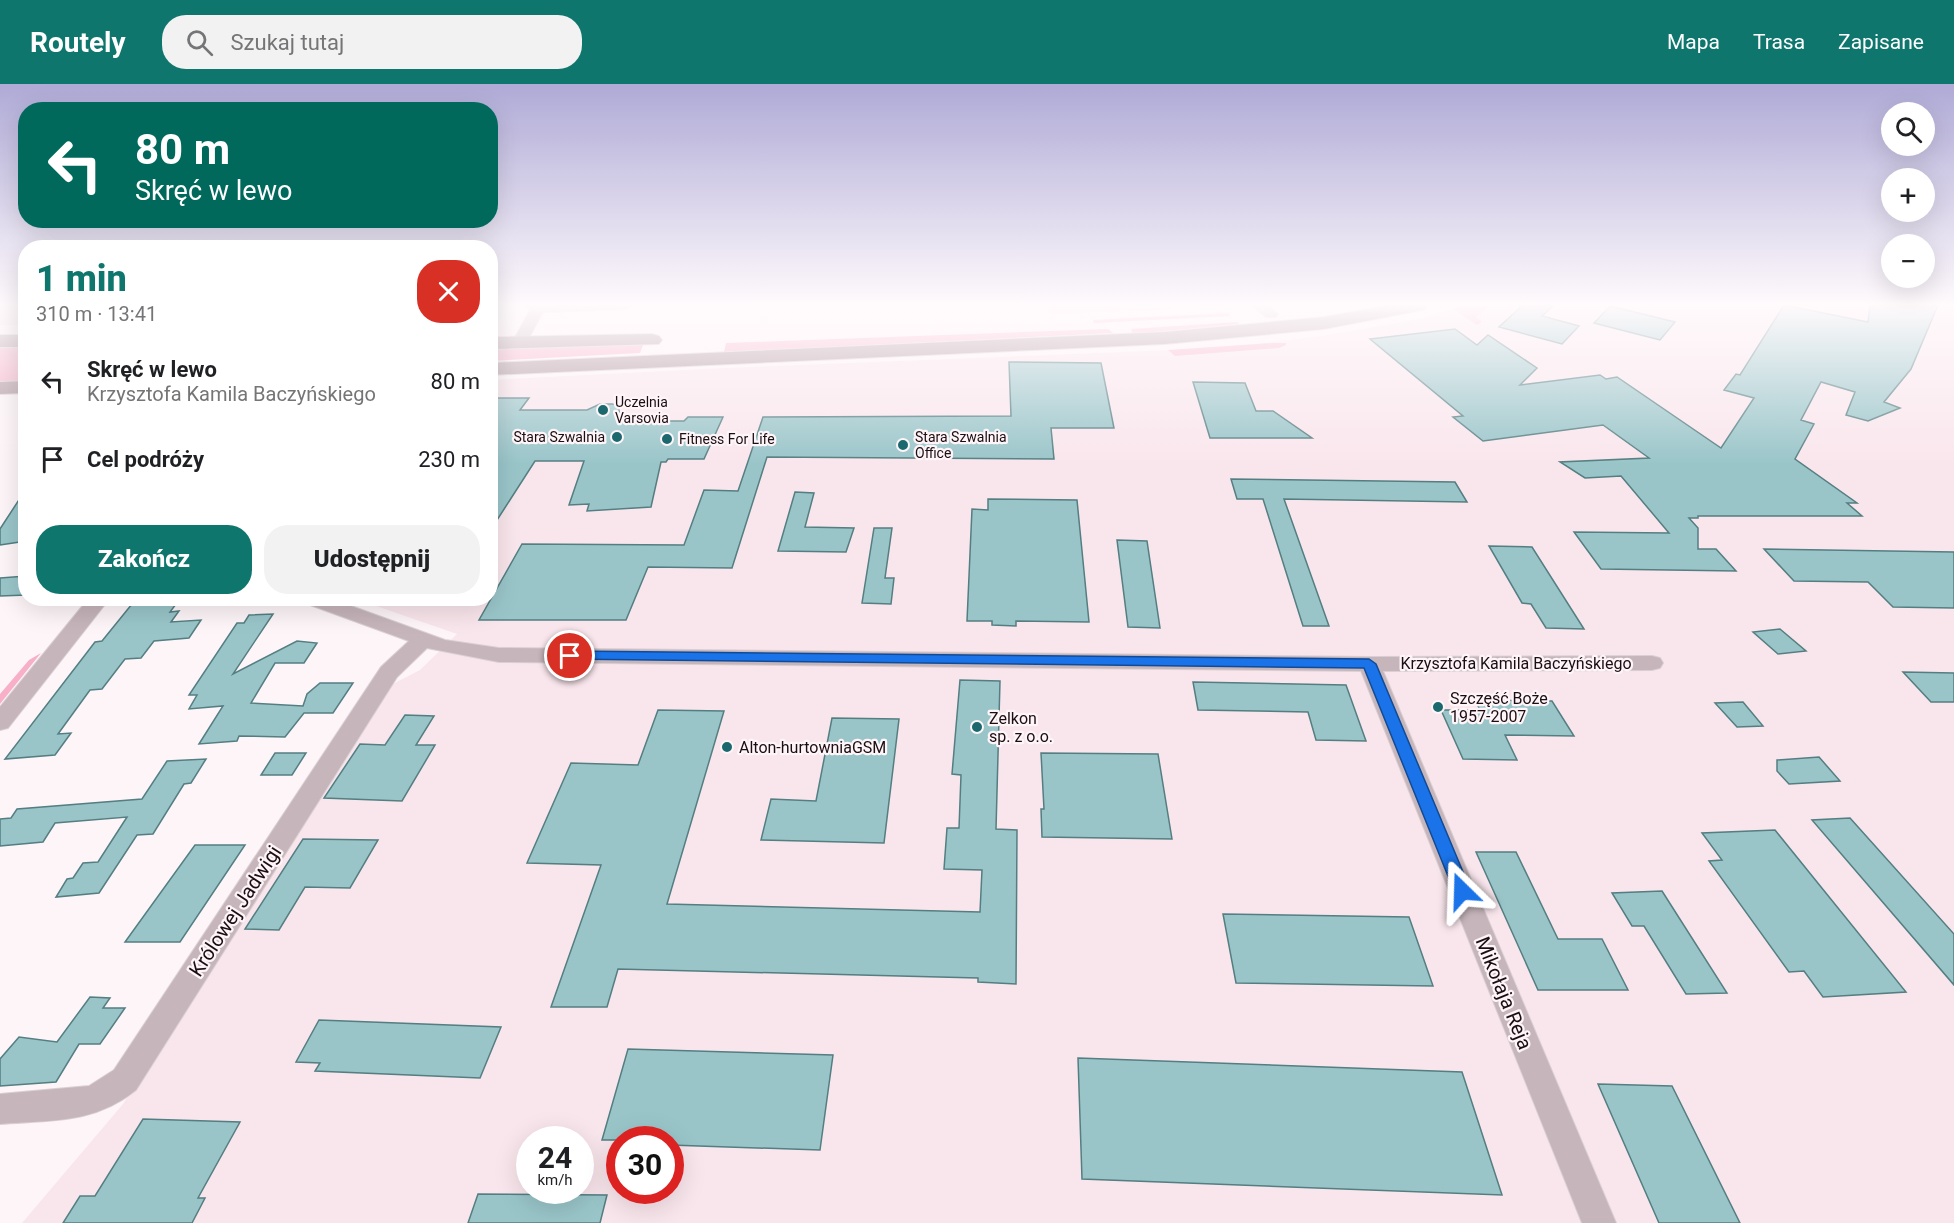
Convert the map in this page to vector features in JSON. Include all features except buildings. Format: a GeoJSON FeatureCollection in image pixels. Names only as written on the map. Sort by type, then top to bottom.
{"type":"FeatureCollection","features":[{"type":"Feature","properties":{"kind":"main road"},"geometry":{"type":"LineString","coordinates":[[498,368],[575,358]]}},
{"type":"Feature","properties":{"kind":"main road"},"geometry":{"type":"LineString","coordinates":[[0,388],[18,387]]}},
{"type":"Feature","properties":{"kind":"street"},"geometry":{"type":"LineString","coordinates":[[0,722],[94,606]]}},
{"type":"Feature","properties":{"kind":"street","name":"Krzysztofa Kamila Baczyńskiego"},"geometry":{"type":"LineString","coordinates":[[331,606],[425,640],[461,650],[499,655],[1369,664],[1652,663]]}},
{"type":"Feature","properties":{"kind":"street","name":"Królowej Jadwigi"},"geometry":{"type":"LineString","coordinates":[[0,1109],[89,1101],[108,1095],[125,1080],[389,672],[412,649],[425,640]]}},
{"type":"Feature","properties":{"kind":"street","name":"Mikołaja Reja"},"geometry":{"type":"LineString","coordinates":[[1369,664],[1599,1223]]}},
{"type":"Feature","properties":{"kind":"shaded area"},"geometry":{"type":"Polygon","coordinates":[[[0,358],[18,358],[18,382],[0,383],[0,358]]]}},
{"type":"Feature","properties":{"kind":"shaded area"},"geometry":{"type":"Polygon","coordinates":[[[498,358],[544,358],[498,361],[498,358]]]}},
{"type":"Feature","properties":{"kind":"shaded area"},"geometry":{"type":"Polygon","coordinates":[[[971,358],[1954,358],[1954,1223],[22,1223],[123,1104],[387,687],[420,670],[457,634],[376,606],[498,606],[498,380],[971,358]]]}},
{"type":"Feature","properties":{"kind":"shaded area"},"geometry":{"type":"Polygon","coordinates":[[[41,653],[0,704],[0,694],[29,660],[41,653]]]}},
{"type":"Feature","properties":{"kind":"place","name":"Uczelnia Varsovia"},"geometry":{"type":"Point","coordinates":[603,410]}},
{"type":"Feature","properties":{"kind":"place","name":"Stara Szwalnia"},"geometry":{"type":"Point","coordinates":[617,437]}},
{"type":"Feature","properties":{"kind":"place","name":"Fitness For Life"},"geometry":{"type":"Point","coordinates":[667,439]}},
{"type":"Feature","properties":{"kind":"place","name":"Stara Szwalnia Office"},"geometry":{"type":"Point","coordinates":[903,445]}},
{"type":"Feature","properties":{"kind":"place","name":"Szczęść Boże 1957-2007"},"geometry":{"type":"Point","coordinates":[1438,707]}},
{"type":"Feature","properties":{"kind":"place","name":"Zelkon sp. z o.o."},"geometry":{"type":"Point","coordinates":[977,727]}},
{"type":"Feature","properties":{"kind":"place","name":"Alton-hurtowniaGSM"},"geometry":{"type":"Point","coordinates":[727,747]}},
{"type":"Feature","properties":{"kind":"route"},"geometry":{"type":"LineString","coordinates":[[570,656],[1369,664],[1462,891]]}}]}
